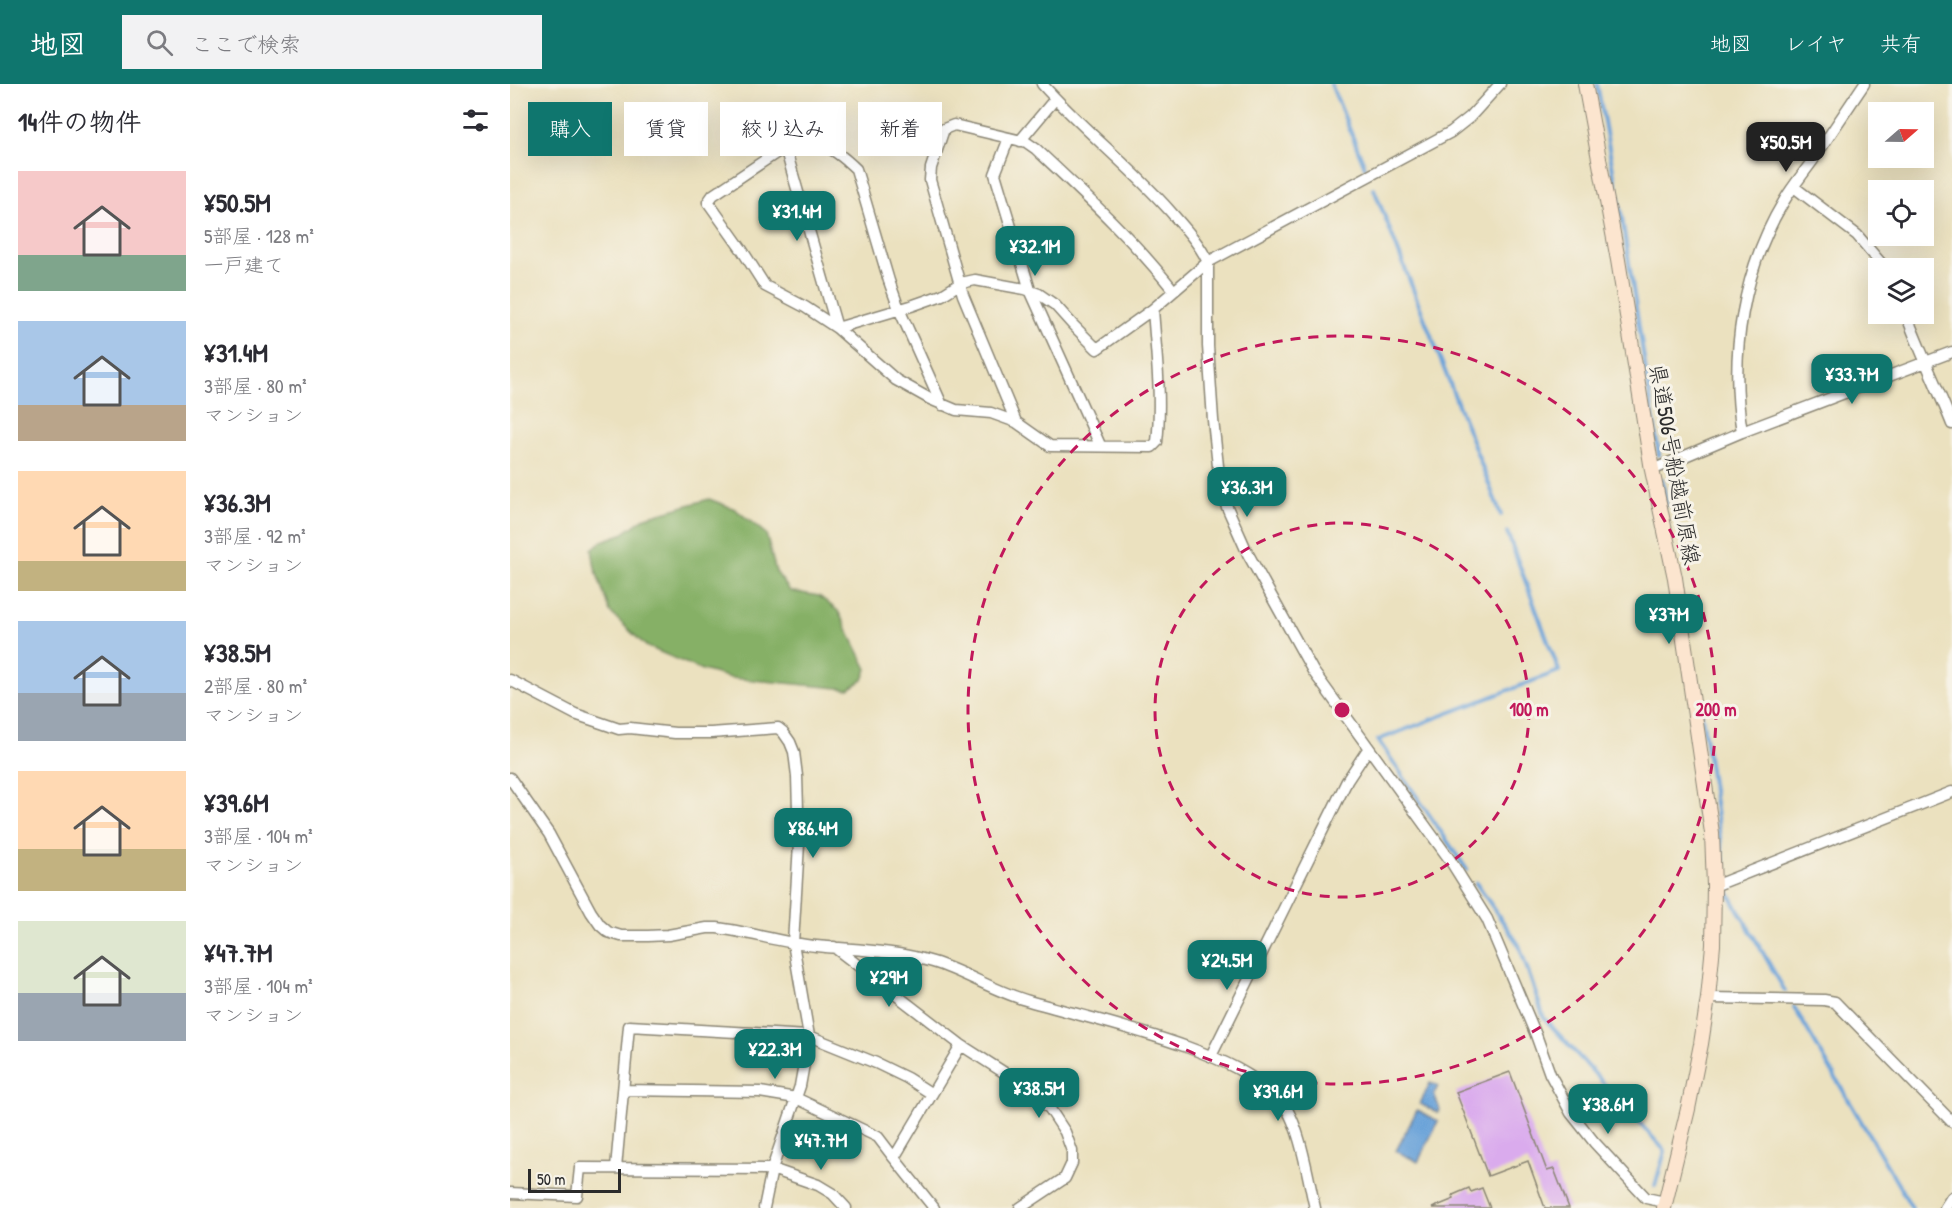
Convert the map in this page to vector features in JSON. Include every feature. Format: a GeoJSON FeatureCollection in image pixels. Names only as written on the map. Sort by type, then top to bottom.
{"type":"FeatureCollection","features":[{"type":"Feature","properties":{"kind":"main road","name":"県道506号船越前原線"},"geometry":{"type":"LineString","coordinates":[[1585,84],[1618,260],[1652,470],[1675,578],[1712,833],[1713,945],[1708,998],[1689,1109],[1664,1205]]}},
{"type":"Feature","properties":{"kind":"street"},"geometry":{"type":"LineString","coordinates":[[1042,84],[1148,187],[1193,237],[1208,262],[1210,390],[1224,498],[1248,554],[1313,671],[1450,860],[1487,919],[1550,1074],[1572,1113],[1594,1142],[1646,1198],[1664,1205]]}},
{"type":"Feature","properties":{"kind":"street"},"geometry":{"type":"LineString","coordinates":[[837,328],[942,295],[961,283],[975,280],[1030,290],[1055,305],[1097,349],[1153,309],[1208,262],[1451,132],[1470,117],[1500,84]]}},
{"type":"Feature","properties":{"kind":"street"},"geometry":{"type":"LineString","coordinates":[[1742,432],[1738,378],[1738,333],[1749,284],[1767,232],[1784,201],[1864,84]]}},
{"type":"Feature","properties":{"kind":"street"},"geometry":{"type":"LineString","coordinates":[[1055,99],[1015,140],[995,174],[1030,290],[1100,445]]}},
{"type":"Feature","properties":{"kind":"street"},"geometry":{"type":"LineString","coordinates":[[1016,423],[963,295],[930,180],[944,129],[954,125],[1015,140],[1036,149],[1149,259],[1174,291]]}},
{"type":"Feature","properties":{"kind":"street"},"geometry":{"type":"LineString","coordinates":[[772,156],[713,195],[708,202],[765,286],[805,307],[837,328],[896,380],[942,405],[956,410],[991,413],[1016,423],[1050,446],[1152,447],[1157,442],[1158,383],[1153,309]]}},
{"type":"Feature","properties":{"kind":"street"},"geometry":{"type":"LineString","coordinates":[[788,156],[837,328]]}},
{"type":"Feature","properties":{"kind":"street"},"geometry":{"type":"LineString","coordinates":[[841,156],[856,169],[888,280],[942,405]]}},
{"type":"Feature","properties":{"kind":"street"},"geometry":{"type":"LineString","coordinates":[[1794,187],[1857,235],[1877,258]]}},
{"type":"Feature","properties":{"kind":"street"},"geometry":{"type":"LineString","coordinates":[[1910,324],[1952,424]]}},
{"type":"Feature","properties":{"kind":"street"},"geometry":{"type":"LineString","coordinates":[[1652,470],[1742,432],[1952,352]]}},
{"type":"Feature","properties":{"kind":"street"},"geometry":{"type":"LineString","coordinates":[[510,680],[575,714],[619,729],[675,733],[778,729],[783,732],[794,752],[799,793],[800,844],[793,943],[809,1036],[800,1086],[772,1169],[764,1208]]}},
{"type":"Feature","properties":{"kind":"street"},"geometry":{"type":"LineString","coordinates":[[1211,1056],[1347,781],[1368,749]]}},
{"type":"Feature","properties":{"kind":"street"},"geometry":{"type":"LineString","coordinates":[[510,778],[549,834],[591,912],[608,932],[621,936],[648,936],[717,928],[793,943],[905,955],[956,969],[1023,1000],[1126,1026],[1211,1056],[1253,1078],[1288,1109],[1297,1134],[1315,1208]]}},
{"type":"Feature","properties":{"kind":"street"},"geometry":{"type":"LineString","coordinates":[[1714,886],[1952,792]]}},
{"type":"Feature","properties":{"kind":"street"},"geometry":{"type":"LineString","coordinates":[[834,947],[961,1045],[1030,1089],[1050,1109],[1065,1132],[1072,1151],[1072,1163],[1065,1178],[1020,1208]]}},
{"type":"Feature","properties":{"kind":"street"},"geometry":{"type":"LineString","coordinates":[[1708,998],[1835,1002],[1952,1122]]}},
{"type":"Feature","properties":{"kind":"street"},"geometry":{"type":"LineString","coordinates":[[616,1168],[629,1026],[809,1036],[876,1063],[907,1078],[932,1094]]}},
{"type":"Feature","properties":{"kind":"street"},"geometry":{"type":"LineString","coordinates":[[894,1158],[961,1045]]}},
{"type":"Feature","properties":{"kind":"street"},"geometry":{"type":"LineString","coordinates":[[623,1090],[760,1092],[796,1098],[878,1137],[934,1208]]}},
{"type":"Feature","properties":{"kind":"street"},"geometry":{"type":"LineString","coordinates":[[510,1193],[577,1197],[579,1168],[772,1169],[818,1185],[832,1194],[846,1208]]}},
{"type":"Feature","properties":{"kind":"street"},"geometry":{"type":"LineString","coordinates":[[1945,1208],[1952,1197]]}},
{"type":"Feature","properties":{"kind":"green space"},"geometry":{"type":"Polygon","coordinates":[[[709,499],[735,509],[766,534],[776,572],[790,591],[819,596],[838,611],[867,669],[863,680],[849,689],[731,678],[702,670],[646,646],[610,612],[595,568],[592,549],[602,541],[622,534],[646,517],[709,499]]]}},
{"type":"Feature","properties":{"kind":"water"},"geometry":{"type":"Polygon","coordinates":[[[1430,1083],[1438,1086],[1434,1094],[1440,1110],[1438,1113],[1420,1104],[1430,1083]]]}},
{"type":"Feature","properties":{"kind":"water"},"geometry":{"type":"Polygon","coordinates":[[[1417,1110],[1438,1121],[1418,1162],[1396,1151],[1417,1110]]]}},
{"type":"Feature","properties":{"kind":"building"},"geometry":{"type":"Polygon","coordinates":[[[1510,1072],[1547,1171],[1554,1169],[1569,1208],[1545,1208],[1528,1161],[1488,1176],[1456,1092],[1510,1072]]]}},
{"type":"Feature","properties":{"kind":"building"},"geometry":{"type":"Polygon","coordinates":[[[1469,1188],[1471,1192],[1482,1188],[1490,1208],[1432,1208],[1454,1199],[1453,1195],[1469,1188]]]}},
{"type":"Feature","properties":{"kind":"waterway"},"geometry":{"type":"LineString","coordinates":[[1331,84],[1365,167]]}},
{"type":"Feature","properties":{"kind":"waterway"},"geometry":{"type":"LineString","coordinates":[[1597,84],[1622,218],[1659,455]]}},
{"type":"Feature","properties":{"kind":"waterway"},"geometry":{"type":"LineString","coordinates":[[1374,189],[1501,515]]}},
{"type":"Feature","properties":{"kind":"waterway"},"geometry":{"type":"LineString","coordinates":[[1662,479],[1666,505]]}},
{"type":"Feature","properties":{"kind":"waterway"},"geometry":{"type":"LineString","coordinates":[[1467,870],[1378,740],[1559,671],[1507,532]]}},
{"type":"Feature","properties":{"kind":"waterway"},"geometry":{"type":"LineString","coordinates":[[1700,702],[1728,892],[1785,991]]}},
{"type":"Feature","properties":{"kind":"waterway"},"geometry":{"type":"LineString","coordinates":[[1476,883],[1519,945],[1544,1018],[1665,1151],[1655,1186]]}},
{"type":"Feature","properties":{"kind":"waterway"},"geometry":{"type":"LineString","coordinates":[[1794,1007],[1912,1208]]}}]}
